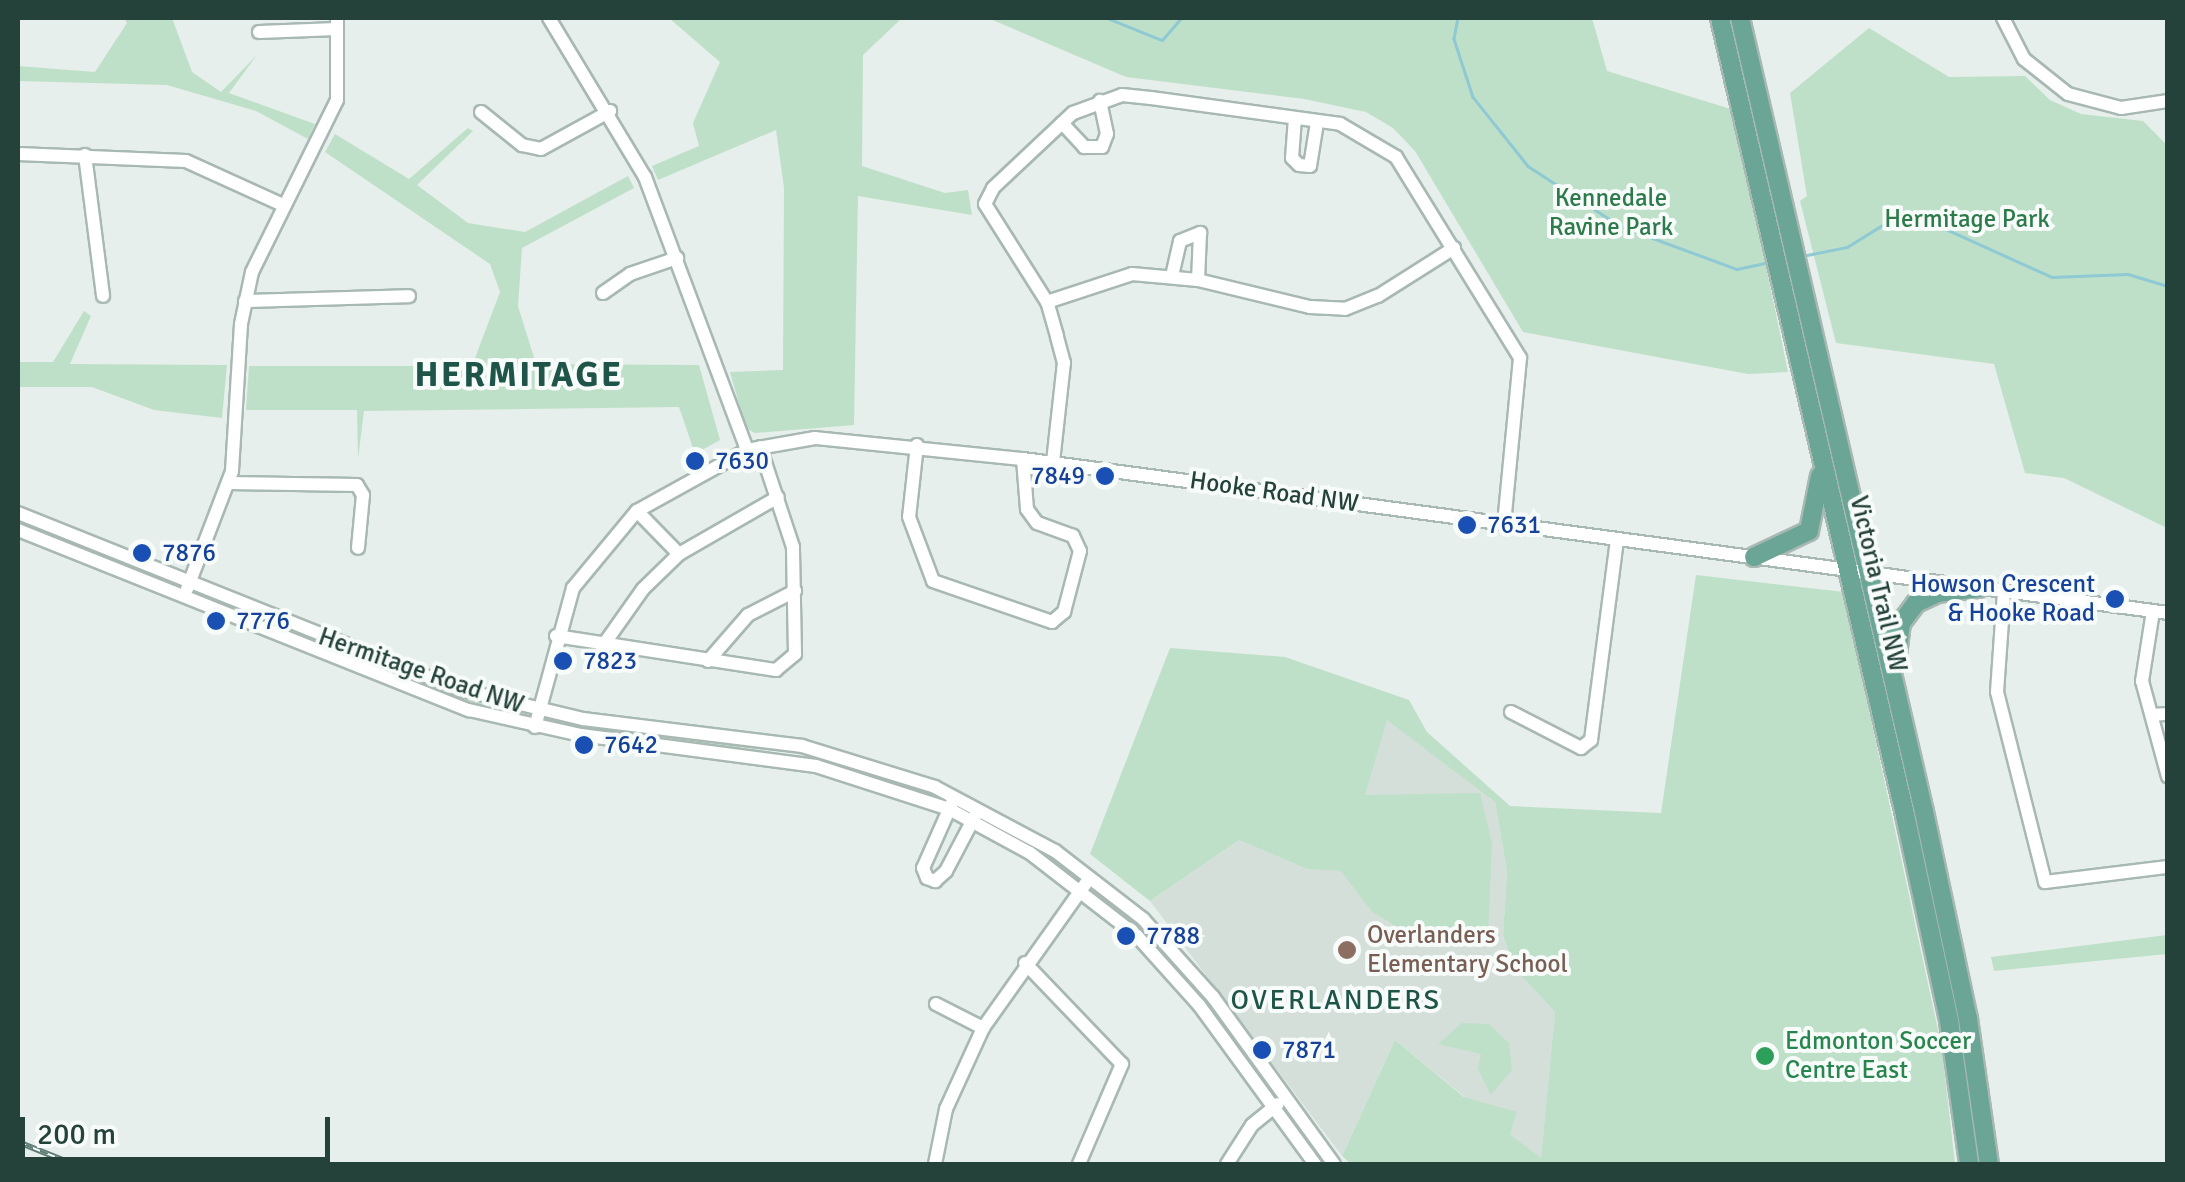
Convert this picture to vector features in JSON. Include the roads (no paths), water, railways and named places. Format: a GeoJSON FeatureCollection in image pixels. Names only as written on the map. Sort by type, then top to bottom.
{"type":"FeatureCollection","features":[{"type":"Feature","properties":{"kind":"main road","name":"Victoria Trail NW"},"geometry":{"type":"LineString","coordinates":[[1720,18],[1756,130],[1859,570],[1989,1164]]}},
{"type":"Feature","properties":{"kind":"main road","name":"Victoria Trail NW"},"geometry":{"type":"LineString","coordinates":[[1740,18],[1756,130]]}},
{"type":"Feature","properties":{"kind":"main road","name":"Victoria Trail NW"},"geometry":{"type":"LineString","coordinates":[[1798,309],[1817,436],[1896,688],[1959,1020],[1969,1164]]}},
{"type":"Feature","properties":{"kind":"main road"},"geometry":{"type":"LineString","coordinates":[[1754,557],[1810,531],[1821,484],[1817,436]]}},
{"type":"Feature","properties":{"kind":"main road"},"geometry":{"type":"LineString","coordinates":[[1896,688],[1898,632],[1910,608],[1938,592],[1979,588]]}},
{"type":"Feature","properties":{"kind":"street"},"geometry":{"type":"LineString","coordinates":[[549,18],[610,110],[677,258],[753,448],[778,497],[793,546],[795,654],[776,670],[602,647],[556,636]]}},
{"type":"Feature","properties":{"kind":"street"},"geometry":{"type":"LineString","coordinates":[[2002,18],[2024,58],[2068,94],[2122,108],[2168,101]]}},
{"type":"Feature","properties":{"kind":"street"},"geometry":{"type":"LineString","coordinates":[[184,598],[229,482],[245,301],[256,258],[336,108],[338,23],[259,32]]}},
{"type":"Feature","properties":{"kind":"street"},"geometry":{"type":"LineString","coordinates":[[1052,462],[1064,363],[1047,302],[985,204],[993,188],[1062,123],[1100,100],[1122,95],[1295,118],[1368,136],[1396,157],[1520,358],[1504,523]]}},
{"type":"Feature","properties":{"kind":"street"},"geometry":{"type":"LineString","coordinates":[[1062,123],[1084,147],[1102,147],[1106,134],[1100,100]]}},
{"type":"Feature","properties":{"kind":"street"},"geometry":{"type":"LineString","coordinates":[[481,112],[518,142],[541,149],[610,110]]}},
{"type":"Feature","properties":{"kind":"street"},"geometry":{"type":"LineString","coordinates":[[1295,118],[1292,158],[1299,166],[1310,166],[1318,123]]}},
{"type":"Feature","properties":{"kind":"street"},"geometry":{"type":"LineString","coordinates":[[18,154],[198,164],[283,205]]}},
{"type":"Feature","properties":{"kind":"street"},"geometry":{"type":"LineString","coordinates":[[85,155],[103,296]]}},
{"type":"Feature","properties":{"kind":"street"},"geometry":{"type":"LineString","coordinates":[[1172,276],[1180,241],[1200,233],[1198,280]]}},
{"type":"Feature","properties":{"kind":"street"},"geometry":{"type":"LineString","coordinates":[[1047,302],[1132,274],[1198,280],[1310,307],[1345,308],[1378,296],[1454,248]]}},
{"type":"Feature","properties":{"kind":"street"},"geometry":{"type":"LineString","coordinates":[[603,294],[630,274],[677,258]]}},
{"type":"Feature","properties":{"kind":"street"},"geometry":{"type":"LineString","coordinates":[[245,301],[408,296]]}},
{"type":"Feature","properties":{"kind":"street","name":"Hooke Road NW"},"geometry":{"type":"LineString","coordinates":[[535,726],[556,636],[574,588],[637,511],[753,448],[815,438],[1024,458],[2160,612]]}},
{"type":"Feature","properties":{"kind":"street"},"geometry":{"type":"LineString","coordinates":[[917,445],[909,517],[933,581],[1052,622],[1064,612],[1080,551],[1074,536],[1037,523],[1027,508],[1024,458]]}},
{"type":"Feature","properties":{"kind":"street"},"geometry":{"type":"LineString","coordinates":[[229,482],[357,485],[363,495],[358,548]]}},
{"type":"Feature","properties":{"kind":"street"},"geometry":{"type":"LineString","coordinates":[[602,647],[643,589],[678,554],[778,497]]}},
{"type":"Feature","properties":{"kind":"street"},"geometry":{"type":"LineString","coordinates":[[637,511],[678,554]]}},
{"type":"Feature","properties":{"kind":"street","name":"Hermitage Road NW"},"geometry":{"type":"LineString","coordinates":[[18,514],[411,673],[539,711],[802,746],[894,770],[1092,878],[1191,969],[1316,1164]]}},
{"type":"Feature","properties":{"kind":"street","name":"Hermitage Road NW"},"geometry":{"type":"LineString","coordinates":[[18,530],[403,688],[535,726],[800,762],[952,803]]}},
{"type":"Feature","properties":{"kind":"street"},"geometry":{"type":"LineString","coordinates":[[1511,712],[1581,748],[1591,740],[1618,540]]}},
{"type":"Feature","properties":{"kind":"street"},"geometry":{"type":"LineString","coordinates":[[708,662],[748,615],[795,591]]}},
{"type":"Feature","properties":{"kind":"street"},"geometry":{"type":"LineString","coordinates":[[2004,592],[1997,692],[2045,882],[2168,866]]}},
{"type":"Feature","properties":{"kind":"street"},"geometry":{"type":"LineString","coordinates":[[2160,612],[2142,681],[2168,777]]}},
{"type":"Feature","properties":{"kind":"street"},"geometry":{"type":"LineString","coordinates":[[2152,715],[2168,714]]}},
{"type":"Feature","properties":{"kind":"street"},"geometry":{"type":"LineString","coordinates":[[952,803],[923,868],[927,878],[936,881],[946,871],[975,814]]}},
{"type":"Feature","properties":{"kind":"street","name":"Hermitage Road NW"},"geometry":{"type":"LineString","coordinates":[[975,814],[1081,889],[1136,936],[1334,1164]]}},
{"type":"Feature","properties":{"kind":"street"},"geometry":{"type":"LineString","coordinates":[[934,1164],[946,1110],[982,1028],[1025,963],[1092,878]]}},
{"type":"Feature","properties":{"kind":"street"},"geometry":{"type":"LineString","coordinates":[[1025,963],[1122,1064],[1079,1164]]}},
{"type":"Feature","properties":{"kind":"street"},"geometry":{"type":"LineString","coordinates":[[936,1004],[982,1028]]}},
{"type":"Feature","properties":{"kind":"street"},"geometry":{"type":"LineString","coordinates":[[1227,1164],[1252,1125],[1278,1104]]}},
{"type":"Feature","properties":{"kind":"waterway"},"geometry":{"type":"LineString","coordinates":[[1107,18],[1162,40],[1181,18]]}},
{"type":"Feature","properties":{"kind":"waterway"},"geometry":{"type":"LineString","coordinates":[[1458,18],[1454,39],[1473,97],[1528,166],[1620,226],[1737,269],[1770,262]]}},
{"type":"Feature","properties":{"kind":"waterway"},"geometry":{"type":"LineString","coordinates":[[1802,256],[1847,247],[1889,221],[1939,226],[2052,277],[2128,274],[2168,286]]}},
{"type":"Feature","properties":{"kind":"railway"},"geometry":{"type":"LineString","coordinates":[[18,1142],[73,1164]]}},
{"type":"Feature","properties":{"kind":"place","name":"7630"},"geometry":{"type":"Point","coordinates":[695,461]}},
{"type":"Feature","properties":{"kind":"place","name":"7849"},"geometry":{"type":"Point","coordinates":[1105,476]}},
{"type":"Feature","properties":{"kind":"place","name":"7631"},"geometry":{"type":"Point","coordinates":[1467,525]}},
{"type":"Feature","properties":{"kind":"place","name":"7876"},"geometry":{"type":"Point","coordinates":[142,553]}},
{"type":"Feature","properties":{"kind":"place","name":"Howson Crescent & Hooke Road"},"geometry":{"type":"Point","coordinates":[2115,599]}},
{"type":"Feature","properties":{"kind":"place","name":"7776"},"geometry":{"type":"Point","coordinates":[216,621]}},
{"type":"Feature","properties":{"kind":"place","name":"7823"},"geometry":{"type":"Point","coordinates":[563,661]}},
{"type":"Feature","properties":{"kind":"place","name":"7642"},"geometry":{"type":"Point","coordinates":[584,745]}},
{"type":"Feature","properties":{"kind":"place","name":"7788"},"geometry":{"type":"Point","coordinates":[1126,936]}},
{"type":"Feature","properties":{"kind":"place","name":"Overlanders Elementary School"},"geometry":{"type":"Point","coordinates":[1347,950]}},
{"type":"Feature","properties":{"kind":"place","name":"7871"},"geometry":{"type":"Point","coordinates":[1262,1050]}},
{"type":"Feature","properties":{"kind":"place","name":"Edmonton Soccer Centre East"},"geometry":{"type":"Point","coordinates":[1765,1056]}},
{"type":"Feature","properties":{"kind":"district","name":"HERMITAGE"},"geometry":{"type":"Point","coordinates":[519,375]}},
{"type":"Feature","properties":{"kind":"district","name":"OVERLANDERS"},"geometry":{"type":"Point","coordinates":[1336,1000]}},
{"type":"Feature","properties":{"kind":"park label","name":"Kennedale Ravine Park"},"geometry":{"type":"Point","coordinates":[1611,214]}},
{"type":"Feature","properties":{"kind":"park label","name":"Hermitage Park"},"geometry":{"type":"Point","coordinates":[1967,219]}}]}
